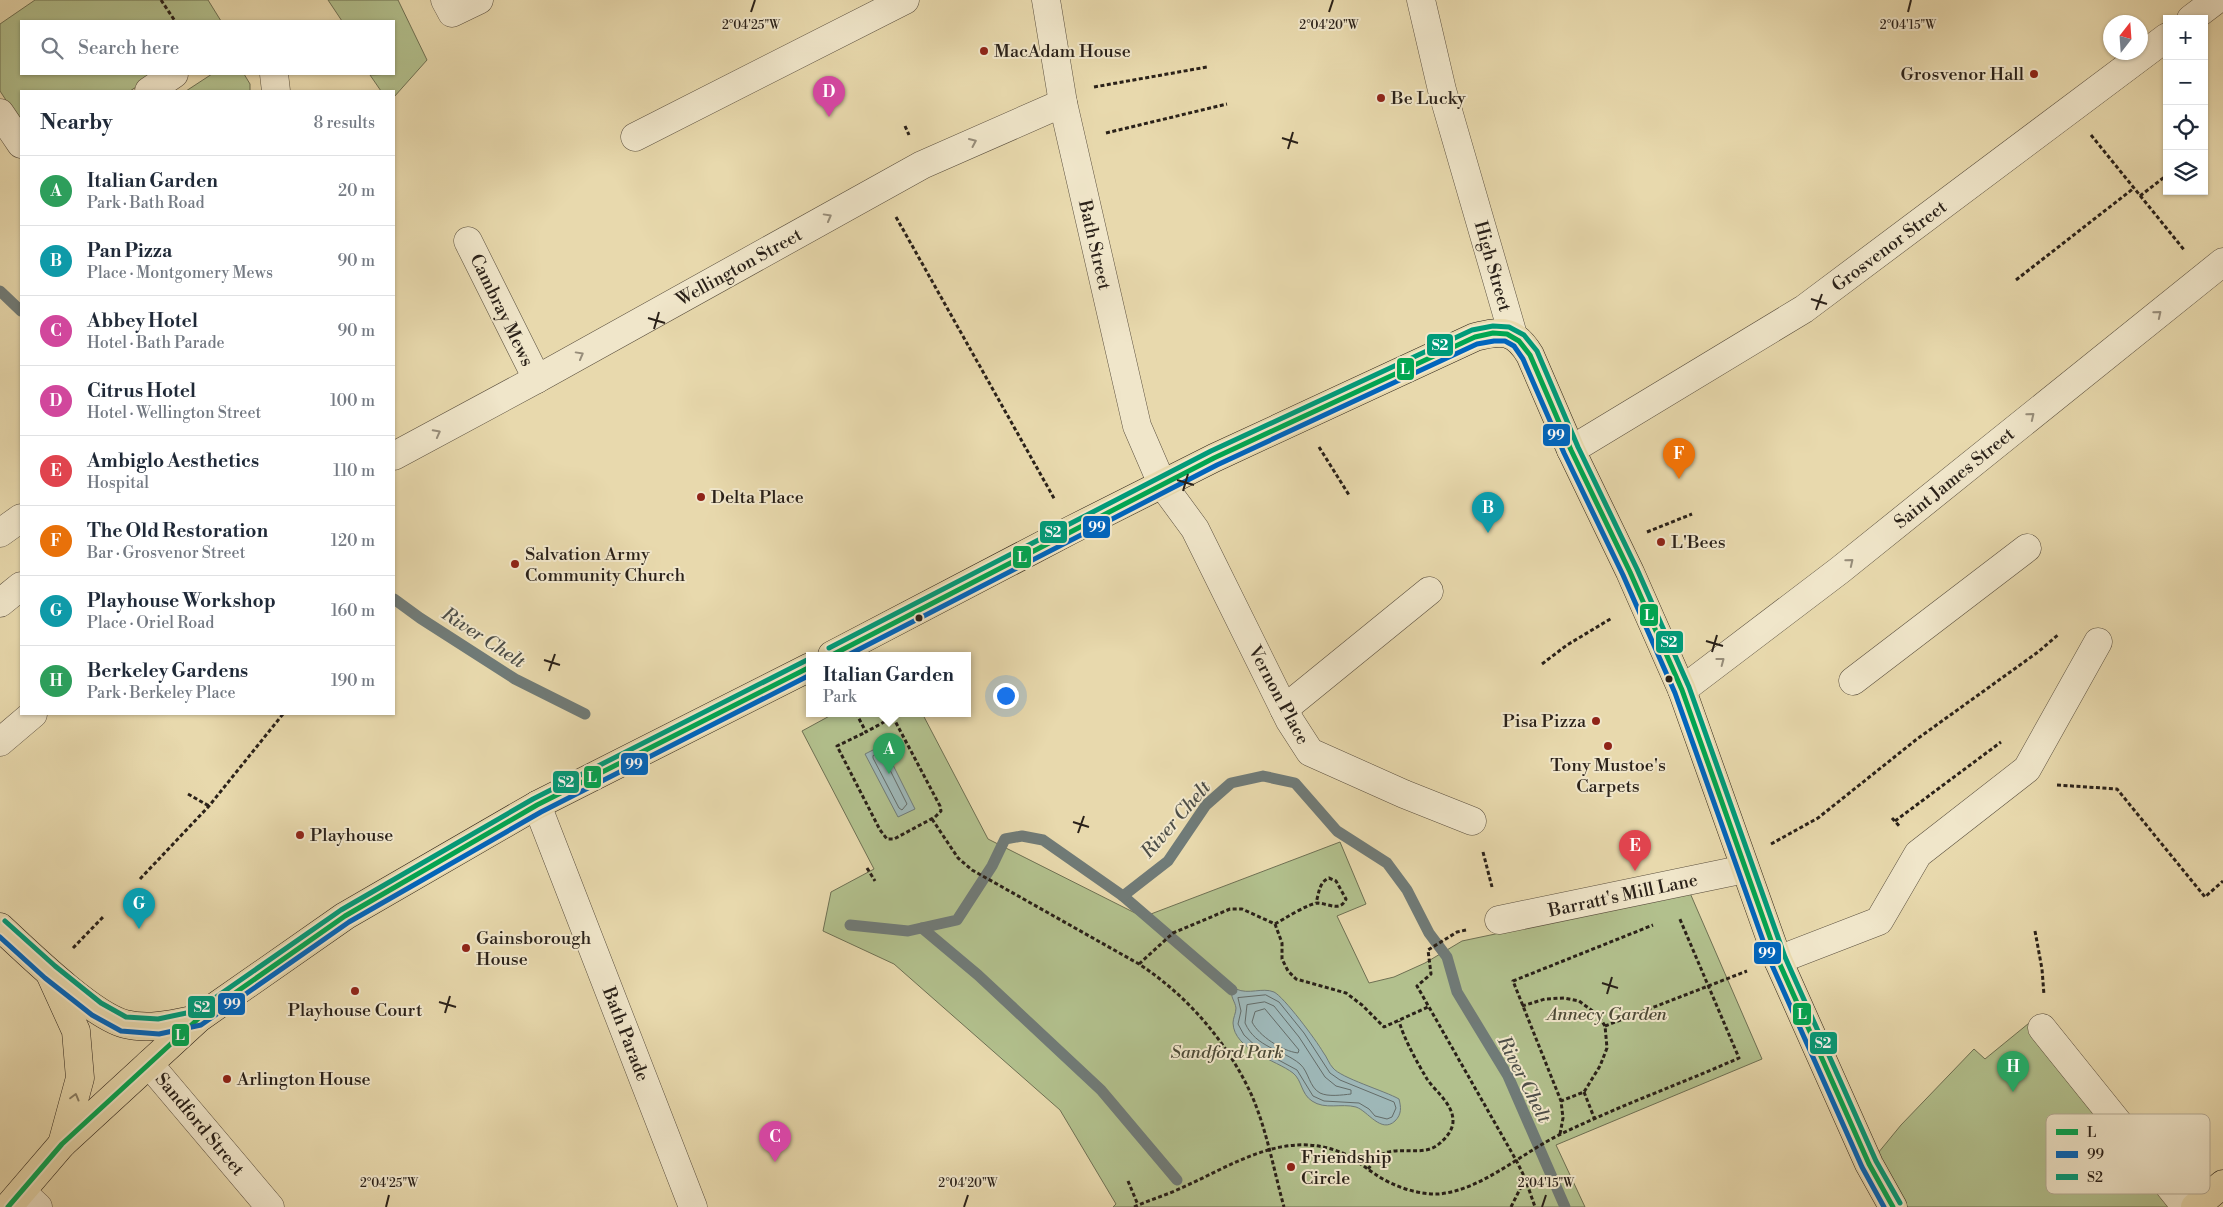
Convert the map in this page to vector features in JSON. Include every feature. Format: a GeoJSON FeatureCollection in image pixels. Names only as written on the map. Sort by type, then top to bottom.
{"type":"FeatureCollection","features":[{"type":"Feature","properties":{"kind":"main road"},"geometry":{"type":"LineString","coordinates":[[838,652],[1162,484],[1475,337],[1493,332],[1514,335]]}},
{"type":"Feature","properties":{"kind":"main road","name":"High Street"},"geometry":{"type":"LineString","coordinates":[[1514,335],[1523,343],[1530,355],[1571,450],[1682,690],[1778,960],[1869,1164],[1893,1207]]}},
{"type":"Feature","properties":{"kind":"main road"},"geometry":{"type":"LineString","coordinates":[[23,1202],[62,1144],[199,1018],[345,916],[537,805],[806,669]]}},
{"type":"Feature","properties":{"kind":"main road"},"geometry":{"type":"LineString","coordinates":[[0,927],[50,972],[97,1009],[124,1024],[158,1027],[199,1018]]}},
{"type":"Feature","properties":{"kind":"main road"},"geometry":{"type":"LineString","coordinates":[[50,972],[76,1031],[80,1078],[62,1144]]}},
{"type":"Feature","properties":{"kind":"main road"},"geometry":{"type":"LineString","coordinates":[[2195,1207],[2223,1184]]}},
{"type":"Feature","properties":{"kind":"street"},"geometry":{"type":"LineString","coordinates":[[445,0],[452,13],[479,0]]}},
{"type":"Feature","properties":{"kind":"street"},"geometry":{"type":"LineString","coordinates":[[635,137],[905,0]]}},
{"type":"Feature","properties":{"kind":"street","name":"Bath Street"},"geometry":{"type":"LineString","coordinates":[[1046,0],[1070,137],[1137,426],[1162,484]]}},
{"type":"Feature","properties":{"kind":"street","name":"High Street"},"geometry":{"type":"LineString","coordinates":[[1421,0],[1442,90],[1514,335]]}},
{"type":"Feature","properties":{"kind":"street"},"geometry":{"type":"LineString","coordinates":[[2196,15],[2216,0]]}},
{"type":"Feature","properties":{"kind":"street","name":"Grosvenor Street"},"geometry":{"type":"LineString","coordinates":[[1571,450],[1804,309],[2163,40]]}},
{"type":"Feature","properties":{"kind":"street"},"geometry":{"type":"LineString","coordinates":[[150,90],[173,75]]}},
{"type":"Feature","properties":{"kind":"street"},"geometry":{"type":"LineString","coordinates":[[274,75],[276,90]]}},
{"type":"Feature","properties":{"kind":"street","name":"Wellington Street"},"geometry":{"type":"LineString","coordinates":[[395,455],[537,379],[922,165],[1062,97]]}},
{"type":"Feature","properties":{"kind":"street"},"geometry":{"type":"LineString","coordinates":[[0,113],[20,143]]}},
{"type":"Feature","properties":{"kind":"street","name":"Cambray Mews"},"geometry":{"type":"LineString","coordinates":[[468,240],[537,379]]}},
{"type":"Feature","properties":{"kind":"street","name":"Saint James Street"},"geometry":{"type":"LineString","coordinates":[[1682,690],[1840,570],[2214,269]]}},
{"type":"Feature","properties":{"kind":"street","name":"Vernon Place"},"geometry":{"type":"LineString","coordinates":[[1162,484],[1195,529],[1284,709],[1310,752],[1404,794],[1472,821]]}},
{"type":"Feature","properties":{"kind":"street"},"geometry":{"type":"LineString","coordinates":[[0,533],[20,519]]}},
{"type":"Feature","properties":{"kind":"street"},"geometry":{"type":"LineString","coordinates":[[1853,681],[2027,548]]}},
{"type":"Feature","properties":{"kind":"street"},"geometry":{"type":"LineString","coordinates":[[0,603],[20,587]]}},
{"type":"Feature","properties":{"kind":"street"},"geometry":{"type":"LineString","coordinates":[[1284,709],[1429,591]]}},
{"type":"Feature","properties":{"kind":"street"},"geometry":{"type":"LineString","coordinates":[[1778,960],[1878,921],[1918,854],[2027,769],[2098,642]]}},
{"type":"Feature","properties":{"kind":"street"},"geometry":{"type":"LineString","coordinates":[[0,742],[32,715]]}},
{"type":"Feature","properties":{"kind":"street","name":"Bath Parade"},"geometry":{"type":"LineString","coordinates":[[537,805],[693,1207]]}},
{"type":"Feature","properties":{"kind":"street","name":"Barratt's Mill Lane"},"geometry":{"type":"LineString","coordinates":[[1499,920],[1744,864]]}},
{"type":"Feature","properties":{"kind":"street"},"geometry":{"type":"LineString","coordinates":[[2042,1028],[2111,1114]]}},
{"type":"Feature","properties":{"kind":"street","name":"Sandford Street"},"geometry":{"type":"LineString","coordinates":[[149,1064],[270,1207]]}},
{"type":"Feature","properties":{"kind":"street"},"geometry":{"type":"LineString","coordinates":[[2176,1194],[2186,1207]]}},
{"type":"Feature","properties":{"kind":"path"},"geometry":{"type":"LineString","coordinates":[[161,0],[174,20]]}},
{"type":"Feature","properties":{"kind":"path"},"geometry":{"type":"LineString","coordinates":[[1062,97],[1207,67]]}},
{"type":"Feature","properties":{"kind":"path"},"geometry":{"type":"LineString","coordinates":[[1070,137],[1111,132],[1227,104]]}},
{"type":"Feature","properties":{"kind":"path"},"geometry":{"type":"LineString","coordinates":[[2070,110],[2140,196],[2214,269]]}},
{"type":"Feature","properties":{"kind":"path"},"geometry":{"type":"LineString","coordinates":[[2140,196],[2163,178]]}},
{"type":"Feature","properties":{"kind":"path"},"geometry":{"type":"LineString","coordinates":[[2016,280],[2134,188]]}},
{"type":"Feature","properties":{"kind":"path"},"geometry":{"type":"LineString","coordinates":[[880,189],[1031,455],[1071,530]]}},
{"type":"Feature","properties":{"kind":"path"},"geometry":{"type":"LineString","coordinates":[[1301,419],[1350,495]]}},
{"type":"Feature","properties":{"kind":"path"},"geometry":{"type":"LineString","coordinates":[[1616,544],[1692,514]]}},
{"type":"Feature","properties":{"kind":"path"},"geometry":{"type":"LineString","coordinates":[[1542,664],[1567,644],[1616,616]]}},
{"type":"Feature","properties":{"kind":"path"},"geometry":{"type":"LineString","coordinates":[[1744,864],[1818,818],[1917,739],[2060,634]]}},
{"type":"Feature","properties":{"kind":"path"},"geometry":{"type":"LineString","coordinates":[[140,879],[209,806],[282,715]]}},
{"type":"Feature","properties":{"kind":"path"},"geometry":{"type":"LineString","coordinates":[[858,717],[866,732]]}},
{"type":"Feature","properties":{"kind":"path"},"geometry":{"type":"LineString","coordinates":[[894,717],[940,806],[939,815],[894,839],[887,839],[884,836],[837,746],[866,732],[894,717]]}},
{"type":"Feature","properties":{"kind":"path"},"geometry":{"type":"LineString","coordinates":[[1892,818],[1895,821],[2007,738]]}},
{"type":"Feature","properties":{"kind":"path"},"geometry":{"type":"LineString","coordinates":[[2011,782],[2117,789],[2204,896],[2223,881]]}},
{"type":"Feature","properties":{"kind":"path"},"geometry":{"type":"LineString","coordinates":[[188,794],[209,806]]}},
{"type":"Feature","properties":{"kind":"path"},"geometry":{"type":"LineString","coordinates":[[932,819],[958,858],[972,870],[1139,964],[1160,978],[1193,1007],[1222,1044],[1239,1071],[1252,1098],[1284,1207]]}},
{"type":"Feature","properties":{"kind":"path"},"geometry":{"type":"LineString","coordinates":[[867,868],[875,881]]}},
{"type":"Feature","properties":{"kind":"path"},"geometry":{"type":"LineString","coordinates":[[1275,924],[1316,903],[1337,907],[1344,904],[1346,899],[1336,881],[1329,878],[1320,885],[1316,903]]}},
{"type":"Feature","properties":{"kind":"path"},"geometry":{"type":"LineString","coordinates":[[1139,964],[1173,933],[1230,909],[1242,909],[1275,924],[1282,944],[1282,959],[1288,971],[1296,979],[1346,993],[1362,1004],[1384,1027],[1428,1007]]}},
{"type":"Feature","properties":{"kind":"path"},"geometry":{"type":"LineString","coordinates":[[1128,1181],[1136,1206],[1268,1149],[1298,1144],[1314,1145],[1339,1152],[1357,1160],[1368,1169],[1400,1187],[1416,1192],[1439,1194],[1463,1188],[1560,1134],[1739,1058],[1678,915]]}},
{"type":"Feature","properties":{"kind":"path"},"geometry":{"type":"LineString","coordinates":[[50,972],[104,916]]}},
{"type":"Feature","properties":{"kind":"path"},"geometry":{"type":"LineString","coordinates":[[1560,1134],[1563,1118],[1562,1101],[1513,981],[1660,923]]}},
{"type":"Feature","properties":{"kind":"path"},"geometry":{"type":"LineString","coordinates":[[1457,932],[1428,950],[1431,974],[1417,986],[1516,1160],[1525,1178],[1535,1207]]}},
{"type":"Feature","properties":{"kind":"path"},"geometry":{"type":"LineString","coordinates":[[2035,932],[2042,969],[2044,998]]}},
{"type":"Feature","properties":{"kind":"path"},"geometry":{"type":"LineString","coordinates":[[1605,1026],[1708,985],[1778,960]]}},
{"type":"Feature","properties":{"kind":"path"},"geometry":{"type":"LineString","coordinates":[[1522,1006],[1545,999],[1564,998],[1579,1001],[1598,1015],[1605,1026],[1607,1048],[1600,1066],[1584,1092],[1562,1101]]}},
{"type":"Feature","properties":{"kind":"path"},"geometry":{"type":"LineString","coordinates":[[1368,1169],[1377,1157],[1391,1151],[1436,1147],[1447,1136],[1452,1126],[1453,1120],[1449,1106],[1428,1079],[1403,1034],[1399,1020]]}},
{"type":"Feature","properties":{"kind":"path"},"geometry":{"type":"LineString","coordinates":[[1584,1092],[1595,1120]]}},
{"type":"Feature","properties":{"kind":"path"},"geometry":{"type":"LineString","coordinates":[[1511,1207],[1525,1178]]}},
{"type":"Feature","properties":{"kind":"green space"},"geometry":{"type":"Polygon","coordinates":[[[35,0],[208,0],[220,20],[20,20],[20,75],[154,75],[132,90],[20,90],[20,121],[0,91],[0,24],[35,0]]]}},
{"type":"Feature","properties":{"kind":"green space"},"geometry":{"type":"Polygon","coordinates":[[[328,0],[398,0],[427,60],[395,96],[395,90],[380,90],[370,75],[395,75],[395,20],[341,20],[328,0]]]}},
{"type":"Feature","properties":{"kind":"green space"},"geometry":{"type":"Polygon","coordinates":[[[210,75],[245,75],[250,84],[250,90],[188,90],[210,75]]]}},
{"type":"Feature","properties":{"kind":"green space","name":"Sandford Park"},"geometry":{"type":"Polygon","coordinates":[[[828,717],[924,717],[988,839],[1143,917],[1340,842],[1366,904],[1337,916],[1369,983],[1394,977],[1425,963],[1462,941],[1690,893],[1762,1059],[1556,1145],[1585,1207],[1113,1207],[1116,1204],[1060,1110],[894,964],[823,931],[831,892],[874,869],[802,731],[828,717]]]}},
{"type":"Feature","properties":{"kind":"green space"},"geometry":{"type":"Polygon","coordinates":[[[2034,1019],[2111,1114],[2046,1114],[2046,1194],[2175,1194],[2186,1207],[1893,1207],[1869,1164],[1901,1125],[1974,1049],[1985,1059],[2034,1019]]]}},
{"type":"Feature","properties":{"kind":"water"},"geometry":{"type":"Polygon","coordinates":[[[883,745],[915,809],[898,817],[865,754],[883,745]]]}},
{"type":"Feature","properties":{"kind":"water"},"geometry":{"type":"Polygon","coordinates":[[[1232,990],[1241,991],[1265,990],[1274,992],[1279,996],[1307,1029],[1333,1068],[1345,1076],[1399,1099],[1399,1116],[1395,1121],[1385,1125],[1356,1107],[1322,1105],[1308,1098],[1293,1073],[1257,1053],[1240,1040],[1235,1032],[1233,1023],[1236,1008],[1232,997],[1232,990]]]}},
{"type":"Feature","properties":{"kind":"waterway","name":"River Chelt"},"geometry":{"type":"LineString","coordinates":[[0,291],[20,310]]}},
{"type":"Feature","properties":{"kind":"waterway","name":"River Chelt"},"geometry":{"type":"LineString","coordinates":[[395,600],[515,679],[585,714]]}},
{"type":"Feature","properties":{"kind":"waterway","name":"River Chelt"},"geometry":{"type":"LineString","coordinates":[[850,925],[908,931],[957,920],[992,866],[1005,839],[1022,836],[1043,840],[1123,896],[1168,861],[1206,805],[1231,783],[1263,776],[1295,783],[1337,831],[1387,863],[1407,890],[1429,933],[1447,957],[1457,992],[1508,1076],[1565,1207]]}},
{"type":"Feature","properties":{"kind":"waterway"},"geometry":{"type":"LineString","coordinates":[[1123,896],[1232,990]]}},
{"type":"Feature","properties":{"kind":"waterway"},"geometry":{"type":"LineString","coordinates":[[922,928],[978,975],[1101,1090],[1177,1180]]}},
{"type":"Feature","properties":{"kind":"transit line","name":"S2"},"geometry":{"type":"LineString","coordinates":[[829,648],[1211,451],[1472,330],[1493,326],[1509,327],[1524,335],[1537,351],[1578,447],[1637,569],[1689,687],[1785,957],[1876,1161],[1900,1203]]}},
{"type":"Feature","properties":{"kind":"transit line","name":"L"},"geometry":{"type":"LineString","coordinates":[[838,652],[1214,458],[1475,337],[1493,333],[1507,334],[1519,341],[1530,355],[1571,450],[1630,572],[1682,690],[1778,960],[1869,1164],[1893,1207]]}},
{"type":"Feature","properties":{"kind":"transit line","name":"99"},"geometry":{"type":"LineString","coordinates":[[854,652],[1217,465],[1477,344],[1505,341],[1514,346],[1523,359],[1564,453],[1623,575],[1675,693],[1771,963],[1862,1167],[1884,1207]]}},
{"type":"Feature","properties":{"kind":"transit line","name":"S2"},"geometry":{"type":"LineString","coordinates":[[5,921],[55,966],[101,1003],[126,1017],[158,1019],[196,1011],[341,910],[533,799],[806,661]]}},
{"type":"Feature","properties":{"kind":"transit line","name":"L"},"geometry":{"type":"LineString","coordinates":[[8,1207],[62,1144],[199,1018],[345,916],[537,805],[806,669]]}},
{"type":"Feature","properties":{"kind":"transit line","name":"99"},"geometry":{"type":"LineString","coordinates":[[0,937],[45,978],[92,1015],[121,1031],[159,1034],[201,1025],[349,922],[541,812],[806,677]]}},
{"type":"Feature","properties":{"kind":"place","name":"MacAdam House"},"geometry":{"type":"Point","coordinates":[984,51]}},
{"type":"Feature","properties":{"kind":"place","name":"Grosvenor Hall"},"geometry":{"type":"Point","coordinates":[2034,74]}},
{"type":"Feature","properties":{"kind":"place","name":"Be Lucky"},"geometry":{"type":"Point","coordinates":[1381,98]}},
{"type":"Feature","properties":{"kind":"place","name":"Citrus Hotel"},"geometry":{"type":"Point","coordinates":[829,117]}},
{"type":"Feature","properties":{"kind":"place","name":"The Old Restoration"},"geometry":{"type":"Point","coordinates":[1679,479]}},
{"type":"Feature","properties":{"kind":"place","name":"Delta Place"},"geometry":{"type":"Point","coordinates":[701,497]}},
{"type":"Feature","properties":{"kind":"place","name":"Pan Pizza"},"geometry":{"type":"Point","coordinates":[1488,533]}},
{"type":"Feature","properties":{"kind":"place","name":"L'Bees"},"geometry":{"type":"Point","coordinates":[1661,542]}},
{"type":"Feature","properties":{"kind":"place","name":"Salvation Army Community Church"},"geometry":{"type":"Point","coordinates":[515,564]}},
{"type":"Feature","properties":{"kind":"place","name":"Pisa Pizza"},"geometry":{"type":"Point","coordinates":[1596,721]}},
{"type":"Feature","properties":{"kind":"place","name":"Tony Mustoe's Carpets"},"geometry":{"type":"Point","coordinates":[1608,746]}},
{"type":"Feature","properties":{"kind":"place","name":"Italian Garden"},"geometry":{"type":"Point","coordinates":[889,774]}},
{"type":"Feature","properties":{"kind":"place","name":"Playhouse"},"geometry":{"type":"Point","coordinates":[300,835]}},
{"type":"Feature","properties":{"kind":"place","name":"Ambiglo Aesthetics"},"geometry":{"type":"Point","coordinates":[1635,871]}},
{"type":"Feature","properties":{"kind":"place","name":"Playhouse Workshop"},"geometry":{"type":"Point","coordinates":[139,929]}},
{"type":"Feature","properties":{"kind":"place","name":"Gainsborough House"},"geometry":{"type":"Point","coordinates":[466,948]}},
{"type":"Feature","properties":{"kind":"place","name":"Playhouse Court"},"geometry":{"type":"Point","coordinates":[355,991]}},
{"type":"Feature","properties":{"kind":"place","name":"Arlington House"},"geometry":{"type":"Point","coordinates":[227,1079]}},
{"type":"Feature","properties":{"kind":"place","name":"Berkeley Gardens"},"geometry":{"type":"Point","coordinates":[2013,1092]}},
{"type":"Feature","properties":{"kind":"place","name":"Abbey Hotel"},"geometry":{"type":"Point","coordinates":[775,1162]}},
{"type":"Feature","properties":{"kind":"place","name":"Friendship Circle"},"geometry":{"type":"Point","coordinates":[1291,1167]}},
{"type":"Feature","properties":{"kind":"park label","name":"Annecy Garden"},"geometry":{"type":"Point","coordinates":[1607,1014]}}]}
